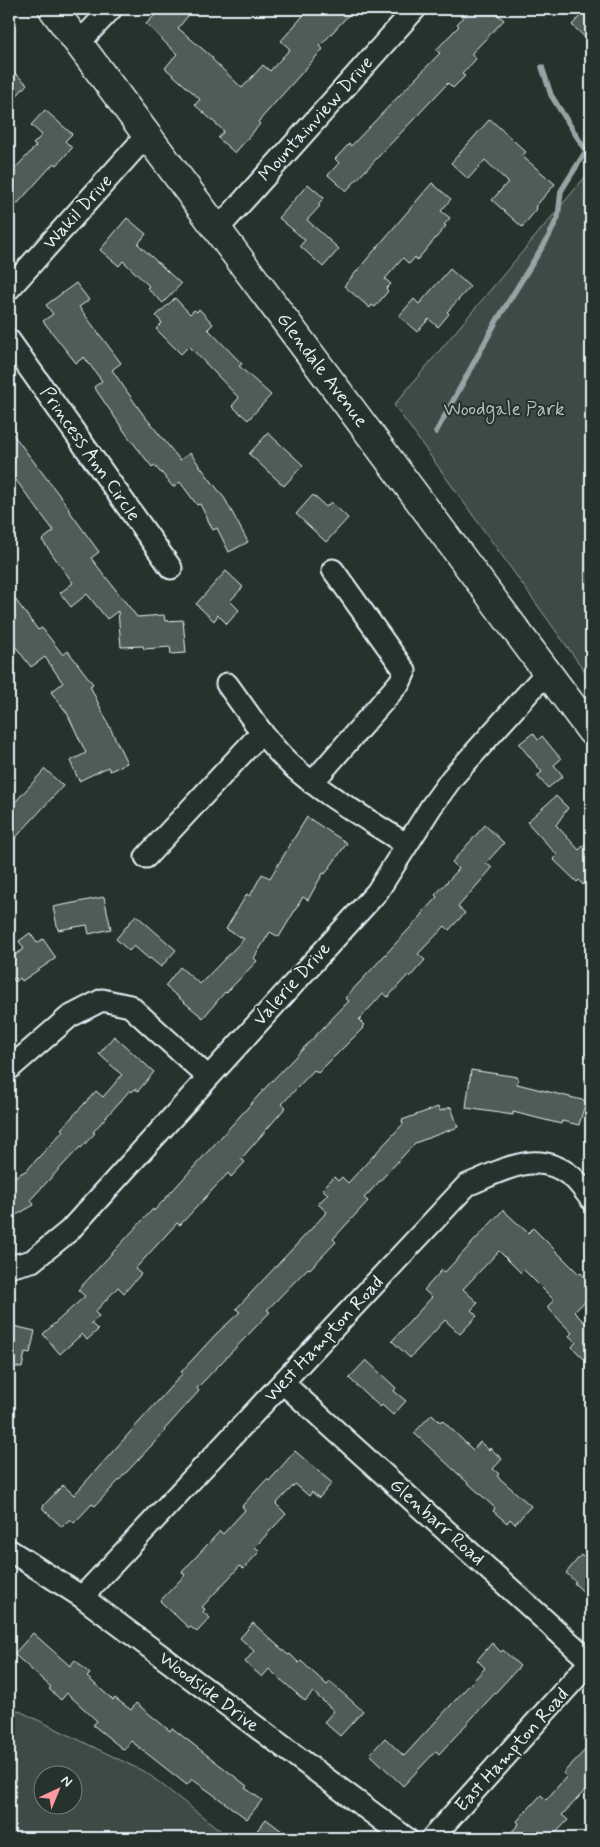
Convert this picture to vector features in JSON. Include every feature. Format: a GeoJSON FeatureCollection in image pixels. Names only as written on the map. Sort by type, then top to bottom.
{"type":"FeatureCollection","features":[{"type":"Feature","properties":{"kind":"main road","name":"Glendale Avenue"},"geometry":{"type":"LineString","coordinates":[[53,9],[591,731]]}},
{"type":"Feature","properties":{"kind":"street"},"geometry":{"type":"LineString","coordinates":[[79,43],[111,9]]}},
{"type":"Feature","properties":{"kind":"street","name":"Mountainview Drive"},"geometry":{"type":"LineString","coordinates":[[217,230],[415,9]]}},
{"type":"Feature","properties":{"kind":"street","name":"Wakil Drive"},"geometry":{"type":"LineString","coordinates":[[9,289],[146,136]]}},
{"type":"Feature","properties":{"kind":"street","name":"Princess Ann Circle"},"geometry":{"type":"LineString","coordinates":[[9,340],[171,568]]}},
{"type":"Feature","properties":{"kind":"street"},"geometry":{"type":"LineString","coordinates":[[312,783],[400,682],[405,671],[333,570]]}},
{"type":"Feature","properties":{"kind":"street","name":"Valerie Drive"},"geometry":{"type":"LineString","coordinates":[[9,1267],[32,1261],[69,1231],[377,892],[452,778],[547,672]]}},
{"type":"Feature","properties":{"kind":"street"},"geometry":{"type":"LineString","coordinates":[[228,684],[262,732],[289,764],[312,783],[407,845]]}},
{"type":"Feature","properties":{"kind":"street"},"geometry":{"type":"LineString","coordinates":[[146,857],[262,732]]}},
{"type":"Feature","properties":{"kind":"street"},"geometry":{"type":"LineString","coordinates":[[9,1070],[69,1017],[102,1000],[130,1006],[208,1076]]}},
{"type":"Feature","properties":{"kind":"street","name":"West Hampton Road"},"geometry":{"type":"LineString","coordinates":[[82,1597],[467,1185],[524,1163],[547,1163],[571,1176],[591,1200]]}},
{"type":"Feature","properties":{"kind":"street","name":"Glenbarr Road"},"geometry":{"type":"LineString","coordinates":[[283,1383],[591,1661]]}},
{"type":"Feature","properties":{"kind":"street","name":"Woodside Drive"},"geometry":{"type":"LineString","coordinates":[[9,1550],[82,1597],[406,1838]]}},
{"type":"Feature","properties":{"kind":"street","name":"East Hampton Road"},"geometry":{"type":"LineString","coordinates":[[432,1838],[591,1661]]}},
{"type":"Feature","properties":{"kind":"green space","name":"Woodgale Park"},"geometry":{"type":"Polygon","coordinates":[[[591,170],[591,680],[394,405],[591,170]]]}},
{"type":"Feature","properties":{"kind":"green space"},"geometry":{"type":"Polygon","coordinates":[[[9,1706],[147,1773],[230,1838],[9,1838],[9,1706]]]}},
{"type":"Feature","properties":{"kind":"building"},"geometry":{"type":"Polygon","coordinates":[[[161,9],[180,9],[188,16],[178,28],[213,58],[242,88],[263,65],[270,71],[290,49],[281,41],[309,9],[354,9],[320,46],[323,49],[258,122],[260,124],[235,153],[218,138],[224,131],[195,105],[200,99],[165,68],[177,54],[146,24],[161,9]]]}},
{"type":"Feature","properties":{"kind":"building"},"geometry":{"type":"Polygon","coordinates":[[[471,9],[491,9],[504,20],[471,54],[476,59],[462,74],[465,76],[453,88],[448,83],[346,191],[328,175],[339,163],[335,159],[349,144],[351,146],[440,53],[436,50],[459,26],[457,24],[471,9]]]}},
{"type":"Feature","properties":{"kind":"building"},"geometry":{"type":"Polygon","coordinates":[[[586,9],[591,9],[591,43],[572,25],[586,9]]]}},
{"type":"Feature","properties":{"kind":"building"},"geometry":{"type":"Polygon","coordinates":[[[9,68],[27,84],[9,105],[9,68]]]}},
{"type":"Feature","properties":{"kind":"building"},"geometry":{"type":"Polygon","coordinates":[[[45,110],[72,134],[65,141],[72,148],[57,165],[54,163],[9,213],[9,175],[36,146],[33,144],[42,135],[31,125],[45,110]]]}},
{"type":"Feature","properties":{"kind":"building"},"geometry":{"type":"Polygon","coordinates":[[[490,119],[526,152],[522,156],[555,184],[535,207],[537,209],[522,227],[492,200],[508,182],[485,160],[468,179],[451,163],[490,119]]]}},
{"type":"Feature","properties":{"kind":"building"},"geometry":{"type":"Polygon","coordinates":[[[432,183],[451,199],[441,211],[450,218],[444,225],[446,226],[417,260],[415,257],[409,264],[403,258],[385,279],[391,284],[386,289],[388,291],[375,307],[372,305],[370,308],[344,286],[432,183]]]}},
{"type":"Feature","properties":{"kind":"building"},"geometry":{"type":"Polygon","coordinates":[[[308,184],[324,198],[318,204],[320,206],[307,220],[339,249],[323,267],[300,246],[305,240],[279,218],[308,184]]]}},
{"type":"Feature","properties":{"kind":"building"},"geometry":{"type":"Polygon","coordinates":[[[127,218],[146,234],[138,244],[181,284],[163,303],[147,288],[149,286],[123,261],[119,266],[100,250],[127,218]]]}},
{"type":"Feature","properties":{"kind":"building"},"geometry":{"type":"Polygon","coordinates":[[[450,269],[470,287],[447,312],[449,314],[438,327],[429,319],[417,332],[399,316],[414,299],[419,304],[450,269]]]}},
{"type":"Feature","properties":{"kind":"building"},"geometry":{"type":"Polygon","coordinates":[[[76,283],[89,300],[79,307],[121,363],[112,370],[142,413],[180,460],[190,453],[225,499],[248,542],[229,552],[217,528],[213,530],[200,504],[197,505],[180,482],[173,487],[154,465],[152,467],[127,435],[94,387],[102,381],[84,357],[76,363],[43,321],[53,314],[46,305],[76,283]]]}},
{"type":"Feature","properties":{"kind":"building"},"geometry":{"type":"Polygon","coordinates":[[[175,298],[190,314],[194,310],[197,312],[199,309],[213,324],[208,329],[242,364],[239,366],[271,395],[248,420],[232,406],[239,398],[189,346],[181,354],[156,329],[162,323],[156,316],[175,298]]]}},
{"type":"Feature","properties":{"kind":"building"},"geometry":{"type":"Polygon","coordinates":[[[9,429],[69,508],[99,552],[91,558],[137,617],[164,615],[165,621],[183,620],[186,653],[171,654],[170,647],[144,649],[143,646],[121,647],[118,611],[107,619],[87,594],[71,607],[60,593],[73,583],[42,540],[54,531],[9,471],[9,429]]]}},
{"type":"Feature","properties":{"kind":"building"},"geometry":{"type":"Polygon","coordinates":[[[268,433],[303,465],[284,486],[249,454],[268,433]]]}},
{"type":"Feature","properties":{"kind":"building"},"geometry":{"type":"Polygon","coordinates":[[[313,495],[326,507],[331,502],[348,518],[326,542],[296,514],[313,495]]]}},
{"type":"Feature","properties":{"kind":"building"},"geometry":{"type":"Polygon","coordinates":[[[226,571],[243,587],[230,601],[239,610],[227,624],[218,615],[214,621],[196,604],[226,571]]]}},
{"type":"Feature","properties":{"kind":"building"},"geometry":{"type":"Polygon","coordinates":[[[9,591],[38,630],[42,628],[63,655],[68,651],[93,684],[90,686],[127,763],[110,771],[108,767],[79,781],[70,761],[86,753],[67,713],[51,692],[63,683],[45,657],[31,667],[9,638],[9,591]]]}},
{"type":"Feature","properties":{"kind":"building"},"geometry":{"type":"Polygon","coordinates":[[[533,733],[538,740],[542,736],[561,759],[554,765],[563,776],[548,788],[537,776],[542,772],[519,744],[533,733]]]}},
{"type":"Feature","properties":{"kind":"building"},"geometry":{"type":"Polygon","coordinates":[[[45,769],[63,786],[9,845],[9,809],[45,769]]]}},
{"type":"Feature","properties":{"kind":"building"},"geometry":{"type":"Polygon","coordinates":[[[556,796],[568,808],[556,825],[579,850],[591,838],[591,876],[583,885],[579,880],[577,882],[553,859],[557,855],[527,822],[556,796]]]}},
{"type":"Feature","properties":{"kind":"building"},"geometry":{"type":"Polygon","coordinates":[[[307,817],[347,843],[325,874],[323,873],[308,900],[303,897],[279,937],[270,932],[254,958],[257,961],[225,992],[203,1018],[165,986],[180,967],[200,984],[244,939],[226,929],[247,894],[250,896],[262,874],[270,878],[307,817]]]}},
{"type":"Feature","properties":{"kind":"building"},"geometry":{"type":"Polygon","coordinates":[[[485,825],[504,843],[486,863],[492,868],[458,907],[465,913],[449,930],[445,926],[418,954],[425,960],[410,977],[408,975],[388,997],[383,993],[359,1020],[364,1025],[363,1028],[318,1073],[314,1070],[282,1104],[286,1107],[241,1159],[245,1162],[231,1177],[228,1173],[180,1225],[177,1223],[135,1269],[141,1274],[124,1293],[118,1287],[95,1312],[99,1316],[91,1323],[98,1330],[87,1340],[82,1334],[60,1354],[43,1334],[85,1296],[78,1290],[153,1209],[154,1211],[269,1084],[349,1001],[345,998],[423,914],[437,897],[435,895],[459,869],[452,862],[485,825]]]}},
{"type":"Feature","properties":{"kind":"building"},"geometry":{"type":"Polygon","coordinates":[[[104,897],[111,929],[89,934],[87,925],[58,930],[53,907],[104,897]]]}},
{"type":"Feature","properties":{"kind":"building"},"geometry":{"type":"Polygon","coordinates":[[[136,915],[176,950],[161,967],[134,946],[129,951],[116,939],[136,915]]]}},
{"type":"Feature","properties":{"kind":"building"},"geometry":{"type":"Polygon","coordinates":[[[30,933],[37,943],[43,939],[56,958],[22,981],[20,978],[15,982],[9,972],[9,959],[24,949],[19,941],[30,933]]]}},
{"type":"Feature","properties":{"kind":"building"},"geometry":{"type":"Polygon","coordinates":[[[114,1036],[154,1072],[138,1091],[135,1089],[132,1092],[130,1090],[93,1132],[95,1133],[31,1199],[34,1205],[9,1219],[9,1180],[27,1170],[96,1091],[103,1097],[122,1075],[99,1054],[114,1036]]]}},
{"type":"Feature","properties":{"kind":"building"},"geometry":{"type":"Polygon","coordinates":[[[471,1070],[518,1077],[517,1084],[586,1101],[579,1125],[562,1121],[561,1124],[513,1112],[513,1115],[466,1108],[471,1070]]]}},
{"type":"Feature","properties":{"kind":"building"},"geometry":{"type":"Polygon","coordinates":[[[438,1107],[440,1111],[451,1107],[458,1127],[415,1143],[364,1198],[368,1201],[333,1239],[336,1242],[267,1310],[270,1312],[197,1388],[199,1391],[165,1431],[95,1506],[92,1504],[74,1523],[70,1519],[62,1527],[43,1509],[43,1506],[63,1485],[74,1495],[183,1373],[181,1372],[216,1334],[240,1312],[236,1309],[327,1212],[318,1204],[328,1194],[322,1189],[334,1177],[338,1181],[342,1177],[348,1183],[403,1124],[402,1120],[438,1107]]]}},
{"type":"Feature","properties":{"kind":"building"},"geometry":{"type":"Polygon","coordinates":[[[503,1210],[528,1233],[533,1228],[591,1284],[591,1296],[574,1312],[590,1328],[591,1326],[591,1366],[572,1347],[576,1342],[569,1336],[572,1333],[547,1307],[554,1300],[524,1270],[521,1273],[499,1251],[463,1289],[478,1303],[471,1310],[477,1316],[460,1334],[445,1320],[410,1358],[392,1341],[432,1297],[424,1290],[442,1270],[445,1272],[503,1210]]]}},
{"type":"Feature","properties":{"kind":"building"},"geometry":{"type":"Polygon","coordinates":[[[9,1325],[35,1331],[30,1353],[25,1352],[22,1368],[9,1365],[9,1325]]]}},
{"type":"Feature","properties":{"kind":"building"},"geometry":{"type":"Polygon","coordinates":[[[366,1360],[396,1388],[394,1391],[406,1401],[393,1415],[382,1405],[380,1407],[349,1378],[366,1360]]]}},
{"type":"Feature","properties":{"kind":"building"},"geometry":{"type":"Polygon","coordinates":[[[432,1414],[440,1422],[442,1420],[473,1450],[480,1442],[502,1459],[493,1469],[499,1474],[497,1476],[531,1506],[515,1524],[510,1519],[507,1523],[493,1511],[495,1508],[414,1433],[432,1414]]]}},
{"type":"Feature","properties":{"kind":"building"},"geometry":{"type":"Polygon","coordinates":[[[295,1451],[332,1483],[319,1498],[312,1492],[309,1496],[295,1484],[276,1504],[286,1514],[255,1547],[260,1551],[243,1569],[240,1566],[202,1607],[205,1609],[203,1612],[210,1618],[197,1632],[191,1627],[189,1628],[160,1601],[185,1575],[182,1572],[220,1531],[223,1534],[245,1510],[242,1506],[267,1479],[269,1481],[295,1451]]]}},
{"type":"Feature","properties":{"kind":"building"},"geometry":{"type":"Polygon","coordinates":[[[591,1548],[591,1599],[566,1573],[581,1555],[583,1557],[591,1548]]]}},
{"type":"Feature","properties":{"kind":"building"},"geometry":{"type":"Polygon","coordinates":[[[253,1623],[288,1655],[290,1654],[299,1663],[301,1661],[327,1685],[330,1682],[363,1711],[340,1736],[324,1722],[334,1711],[313,1692],[305,1701],[269,1669],[262,1677],[245,1662],[254,1651],[240,1638],[253,1623]]]}},
{"type":"Feature","properties":{"kind":"building"},"geometry":{"type":"Polygon","coordinates":[[[33,1633],[70,1666],[75,1660],[90,1674],[87,1677],[113,1700],[115,1698],[131,1710],[136,1703],[170,1731],[172,1728],[247,1786],[245,1788],[262,1800],[247,1819],[192,1779],[187,1785],[131,1741],[124,1750],[93,1725],[97,1721],[67,1693],[61,1700],[49,1689],[51,1687],[14,1654],[33,1633]]]}},
{"type":"Feature","properties":{"kind":"building"},"geometry":{"type":"Polygon","coordinates":[[[492,1643],[501,1652],[503,1650],[520,1666],[439,1754],[436,1751],[403,1786],[370,1754],[385,1738],[404,1756],[485,1668],[477,1660],[492,1643]]]}},
{"type":"Feature","properties":{"kind":"building"},"geometry":{"type":"Polygon","coordinates":[[[591,1744],[591,1784],[562,1815],[568,1820],[551,1838],[506,1838],[519,1824],[517,1821],[541,1795],[546,1800],[567,1776],[563,1773],[591,1744]]]}},
{"type":"Feature","properties":{"kind":"building"},"geometry":{"type":"Polygon","coordinates":[[[266,1819],[291,1838],[251,1838],[266,1819]]]}},
{"type":"Feature","properties":{"kind":"waterway"},"geometry":{"type":"LineString","coordinates":[[436,432],[496,322],[549,236],[558,217],[561,191],[586,151],[551,95],[542,67]]}}]}
